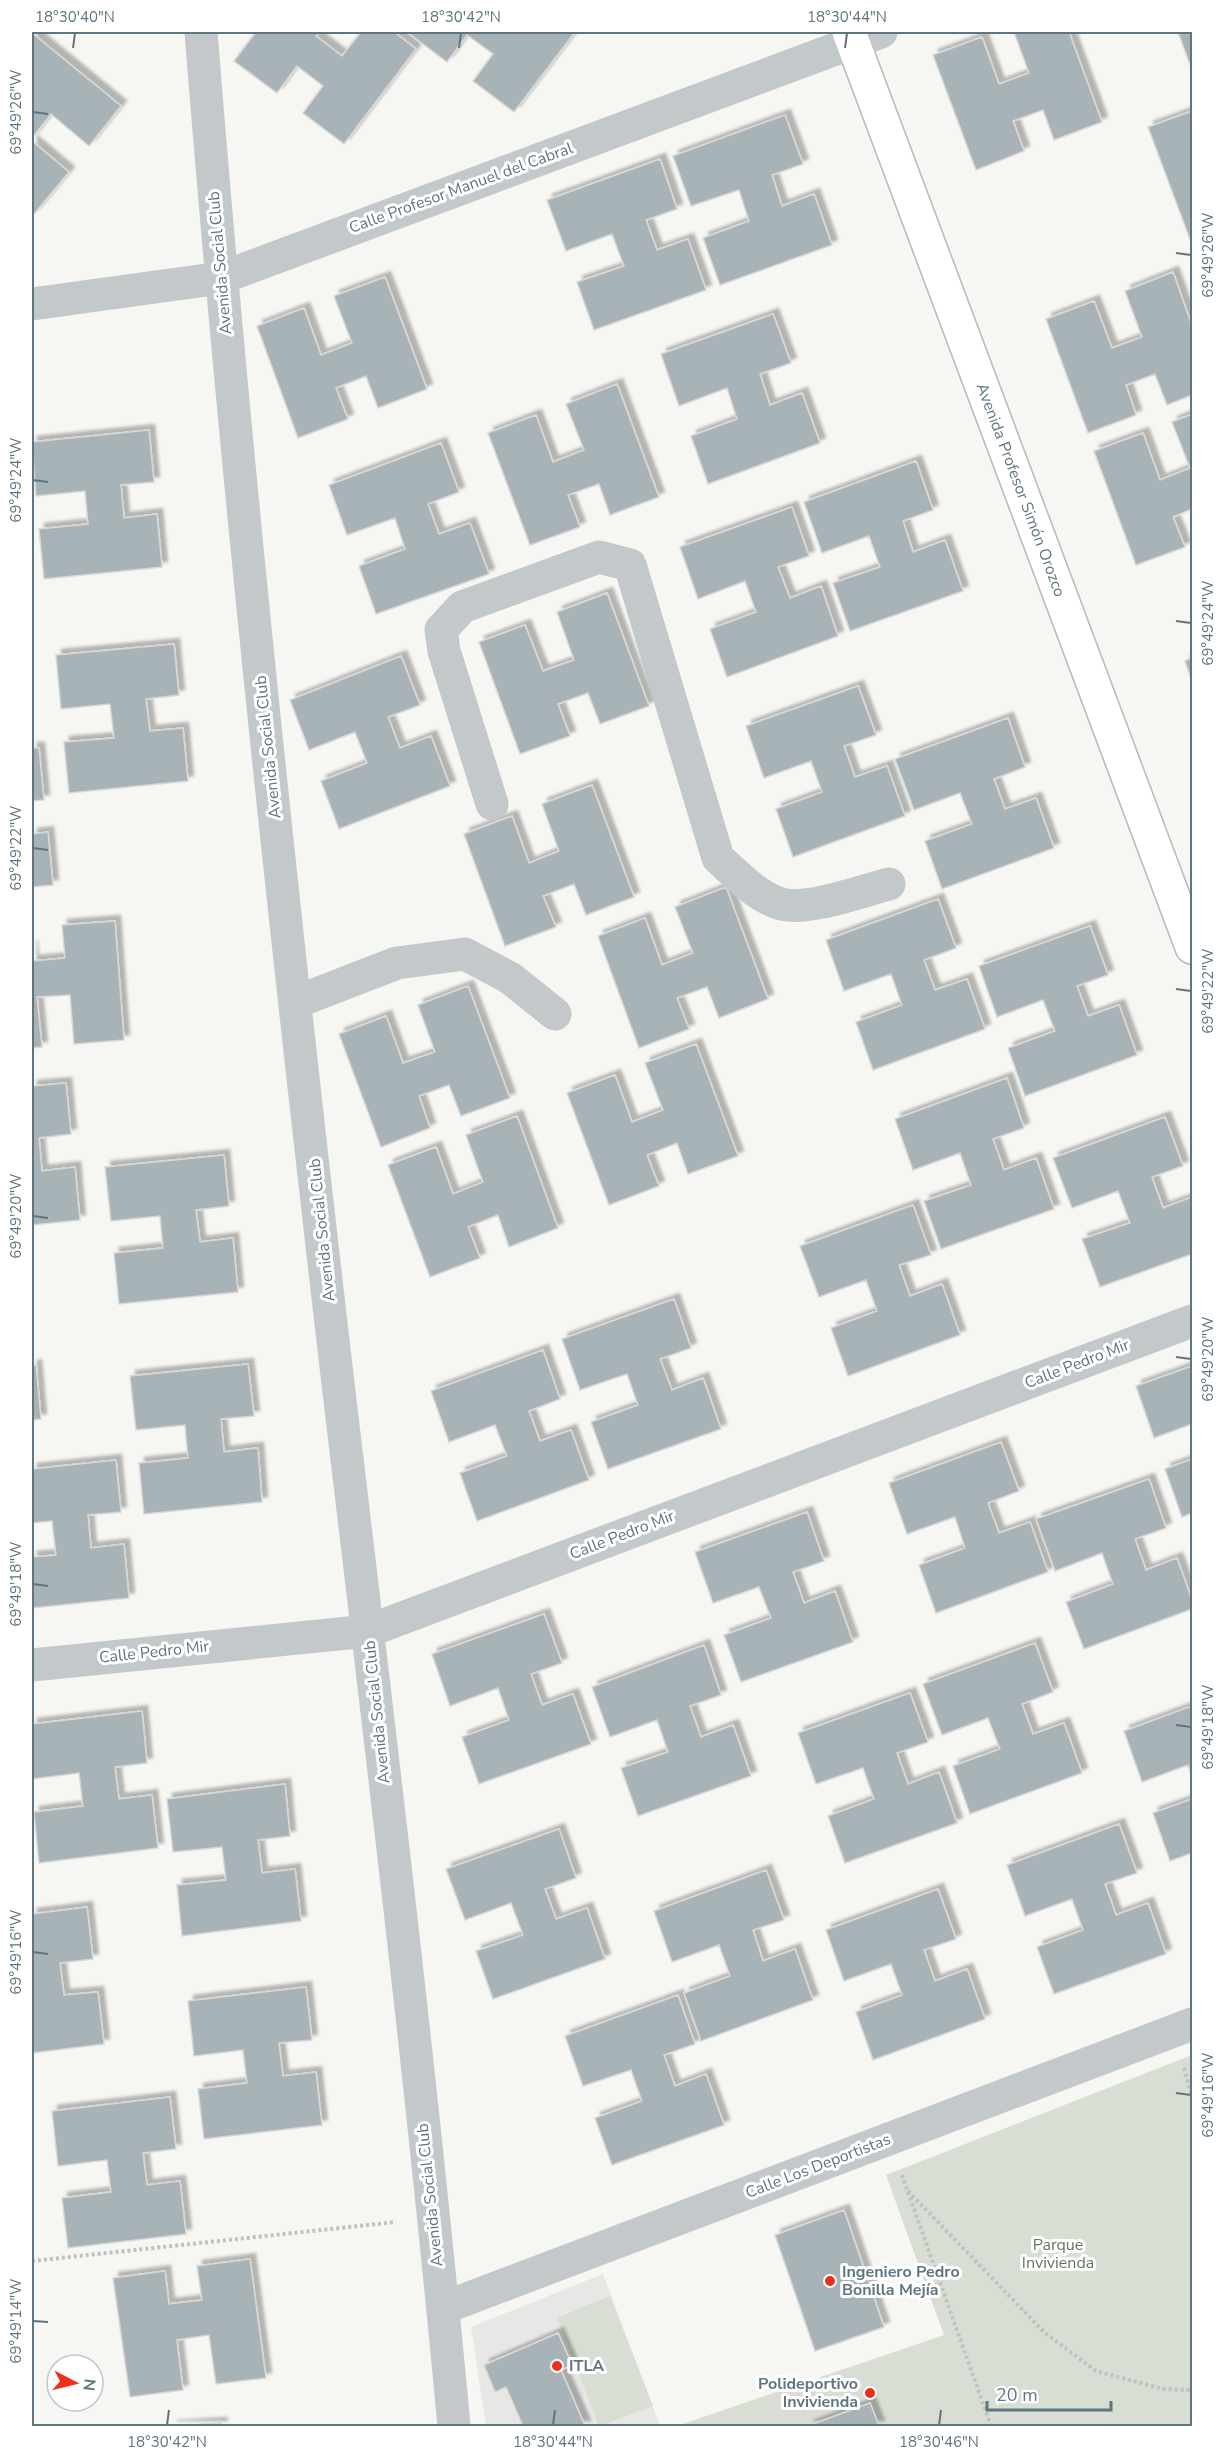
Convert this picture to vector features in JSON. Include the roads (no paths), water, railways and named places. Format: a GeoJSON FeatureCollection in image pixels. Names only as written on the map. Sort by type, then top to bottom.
{"type":"FeatureCollection","features":[{"type":"Feature","properties":{"kind":"main road","name":"Avenida Profesor Simón Orozco"},"geometry":{"type":"LineString","coordinates":[[861,35],[1192,947]]}},
{"type":"Feature","properties":{"kind":"street","name":"Avenida Social Club"},"geometry":{"type":"LineString","coordinates":[[201,32],[221,278],[296,1002],[368,1631],[443,2308],[454,2427]]}},
{"type":"Feature","properties":{"kind":"street","name":"Calle Profesor Manuel del Cabral"},"geometry":{"type":"LineString","coordinates":[[32,304],[221,278],[861,35]]}},
{"type":"Feature","properties":{"kind":"street"},"geometry":{"type":"LineString","coordinates":[[492,804],[444,651],[441,630],[462,607],[599,557],[630,565],[718,858],[745,883],[781,904],[815,903],[889,884]]}},
{"type":"Feature","properties":{"kind":"street"},"geometry":{"type":"LineString","coordinates":[[296,1002],[397,963],[465,954],[510,978],[555,1014]]}},
{"type":"Feature","properties":{"kind":"street","name":"Calle Pedro Mir"},"geometry":{"type":"LineString","coordinates":[[32,1665],[368,1631],[1192,1321]]}},
{"type":"Feature","properties":{"kind":"street","name":"Calle Los Deportistas"},"geometry":{"type":"LineString","coordinates":[[443,2308],[1192,2024]]}},
{"type":"Feature","properties":{"kind":"place","name":"Ingeniero Pedro Bonilla Mejía"},"geometry":{"type":"Point","coordinates":[830,2281]}},
{"type":"Feature","properties":{"kind":"place","name":"ITLA"},"geometry":{"type":"Point","coordinates":[557,2366]}},
{"type":"Feature","properties":{"kind":"place","name":"Polideportivo Invivienda"},"geometry":{"type":"Point","coordinates":[870,2393]}},
{"type":"Feature","properties":{"kind":"park label","name":"Parque Invivienda"},"geometry":{"type":"Point","coordinates":[1058,2254]}}]}
